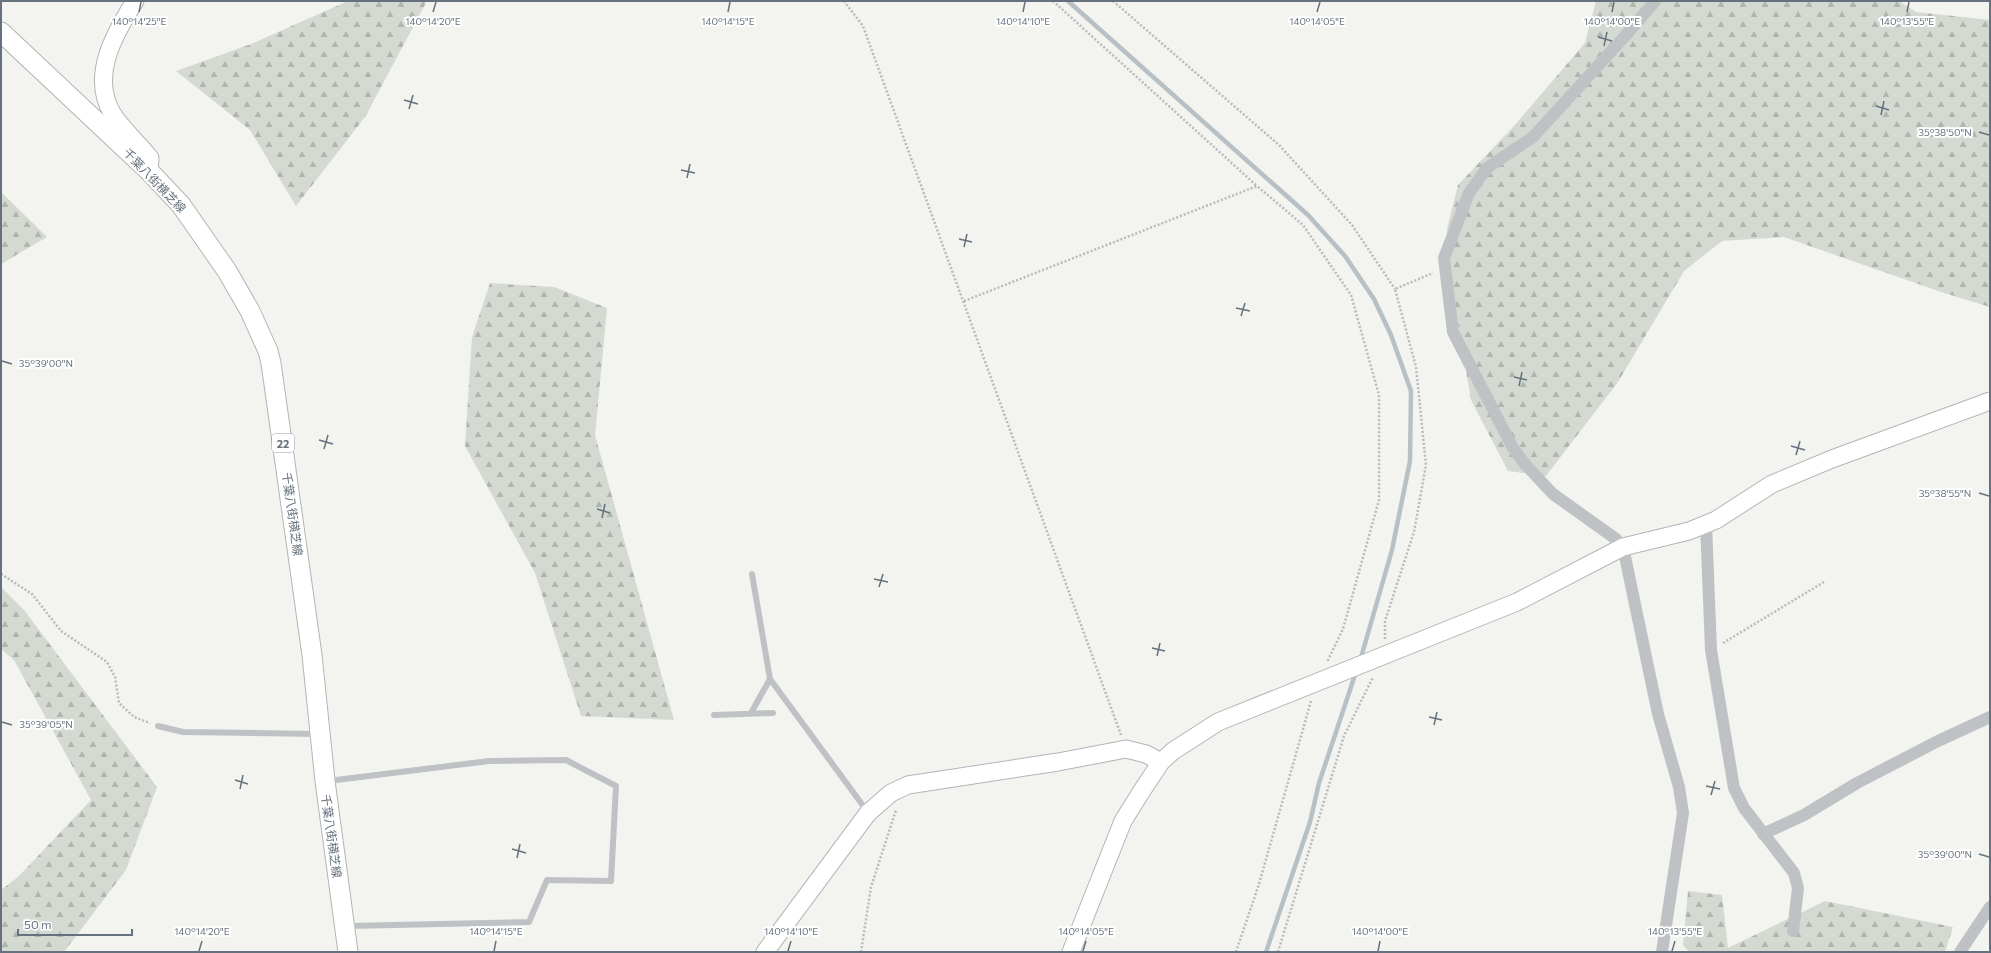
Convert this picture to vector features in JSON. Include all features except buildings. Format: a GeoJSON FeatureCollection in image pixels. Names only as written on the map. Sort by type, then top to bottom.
{"type":"FeatureCollection","features":[{"type":"Feature","properties":{"kind":"main road","name":"千葉八街横芝線"},"geometry":{"type":"LineString","coordinates":[[1,32],[149,171],[181,205],[227,271],[250,311],[268,351],[287,467],[321,734],[325,781],[348,952]]}},
{"type":"Feature","properties":{"kind":"street"},"geometry":{"type":"LineString","coordinates":[[135,1],[117,31],[108,52],[104,78],[104,92],[112,113],[150,158],[149,171]]}},
{"type":"Feature","properties":{"kind":"street"},"geometry":{"type":"LineString","coordinates":[[1655,1],[1533,137],[1487,168],[1469,192],[1444,258],[1453,332],[1513,448],[1524,463],[1553,494],[1616,539],[1623,547],[1658,714],[1679,787],[1683,813],[1662,952]]}},
{"type":"Feature","properties":{"kind":"street"},"geometry":{"type":"LineString","coordinates":[[1071,952],[1123,821],[1162,762],[1192,737],[1218,722],[1517,602],[1623,547],[1689,530],[1716,520],[1772,484],[1832,459],[1990,401]]}},
{"type":"Feature","properties":{"kind":"street"},"geometry":{"type":"LineString","coordinates":[[1706,524],[1711,650],[1734,788],[1744,808],[1794,873],[1798,888],[1794,930]]}},
{"type":"Feature","properties":{"kind":"street"},"geometry":{"type":"LineString","coordinates":[[1763,834],[1804,815],[1878,772],[1990,717]]}},
{"type":"Feature","properties":{"kind":"street"},"geometry":{"type":"LineString","coordinates":[[765,952],[868,813],[891,793],[908,785],[1058,762],[1126,749],[1146,754],[1162,762]]}},
{"type":"Feature","properties":{"kind":"street"},"geometry":{"type":"LineString","coordinates":[[1960,952],[1990,907]]}},
{"type":"Feature","properties":{"kind":"lane"},"geometry":{"type":"LineString","coordinates":[[752,574],[770,679],[868,813]]}},
{"type":"Feature","properties":{"kind":"lane"},"geometry":{"type":"LineString","coordinates":[[751,713],[770,679]]}},
{"type":"Feature","properties":{"kind":"lane"},"geometry":{"type":"LineString","coordinates":[[714,715],[773,713]]}},
{"type":"Feature","properties":{"kind":"lane"},"geometry":{"type":"LineString","coordinates":[[158,726],[183,732],[321,734]]}},
{"type":"Feature","properties":{"kind":"lane"},"geometry":{"type":"LineString","coordinates":[[325,781],[489,761],[566,760],[616,786],[612,881],[547,880],[529,922],[344,926]]}},
{"type":"Feature","properties":{"kind":"path"},"geometry":{"type":"LineString","coordinates":[[844,1],[864,26],[1126,749]]}},
{"type":"Feature","properties":{"kind":"path"},"geometry":{"type":"LineString","coordinates":[[1053,1],[1257,186],[1303,225],[1351,295],[1379,395],[1379,500],[1343,629],[1317,682],[1258,884],[1236,952]]}},
{"type":"Feature","properties":{"kind":"path"},"geometry":{"type":"LineString","coordinates":[[1113,1],[1279,145],[1352,225],[1394,289],[1416,367],[1426,465],[1414,532],[1385,621],[1385,655],[1344,736],[1278,952]]}},
{"type":"Feature","properties":{"kind":"path"},"geometry":{"type":"LineString","coordinates":[[964,301],[1257,186]]}},
{"type":"Feature","properties":{"kind":"path"},"geometry":{"type":"LineString","coordinates":[[1394,289],[1445,268]]}},
{"type":"Feature","properties":{"kind":"path"},"geometry":{"type":"LineString","coordinates":[[1,574],[32,594],[61,631],[107,662],[115,678],[119,703],[134,717],[158,726]]}},
{"type":"Feature","properties":{"kind":"path"},"geometry":{"type":"LineString","coordinates":[[1711,650],[1824,582]]}},
{"type":"Feature","properties":{"kind":"path"},"geometry":{"type":"LineString","coordinates":[[861,952],[871,886],[896,814],[896,804],[891,793]]}},
{"type":"Feature","properties":{"kind":"green space"},"geometry":{"type":"Polygon","coordinates":[[[348,1],[427,1],[365,117],[296,206],[250,130],[176,71],[251,44],[348,1]]]}},
{"type":"Feature","properties":{"kind":"green space"},"geometry":{"type":"Polygon","coordinates":[[[1596,1],[1899,1],[1916,12],[1990,20],[1990,307],[1941,292],[1784,237],[1722,241],[1684,271],[1618,382],[1546,476],[1508,471],[1471,400],[1452,288],[1447,229],[1458,185],[1514,126],[1585,43],[1596,1]]]}},
{"type":"Feature","properties":{"kind":"green space"},"geometry":{"type":"Polygon","coordinates":[[[1,192],[47,237],[1,264],[1,192]]]}},
{"type":"Feature","properties":{"kind":"green space"},"geometry":{"type":"Polygon","coordinates":[[[490,283],[554,287],[607,308],[595,435],[674,720],[581,716],[535,573],[465,446],[472,337],[490,283]]]}},
{"type":"Feature","properties":{"kind":"green space"},"geometry":{"type":"Polygon","coordinates":[[[1,587],[24,610],[157,787],[126,870],[64,952],[1,952],[1,890],[18,877],[91,800],[14,660],[1,649],[1,587]]]}},
{"type":"Feature","properties":{"kind":"green space"},"geometry":{"type":"Polygon","coordinates":[[[1688,891],[1722,895],[1728,948],[1825,901],[1953,927],[1945,952],[1689,952],[1683,945],[1688,891]]]}},
{"type":"Feature","properties":{"kind":"waterway"},"geometry":{"type":"LineString","coordinates":[[1068,1],[1308,215],[1345,256],[1374,299],[1391,335],[1411,391],[1410,461],[1392,550],[1360,661]]}},
{"type":"Feature","properties":{"kind":"waterway"},"geometry":{"type":"LineString","coordinates":[[1266,952],[1310,822],[1319,783],[1356,672]]}}]}
